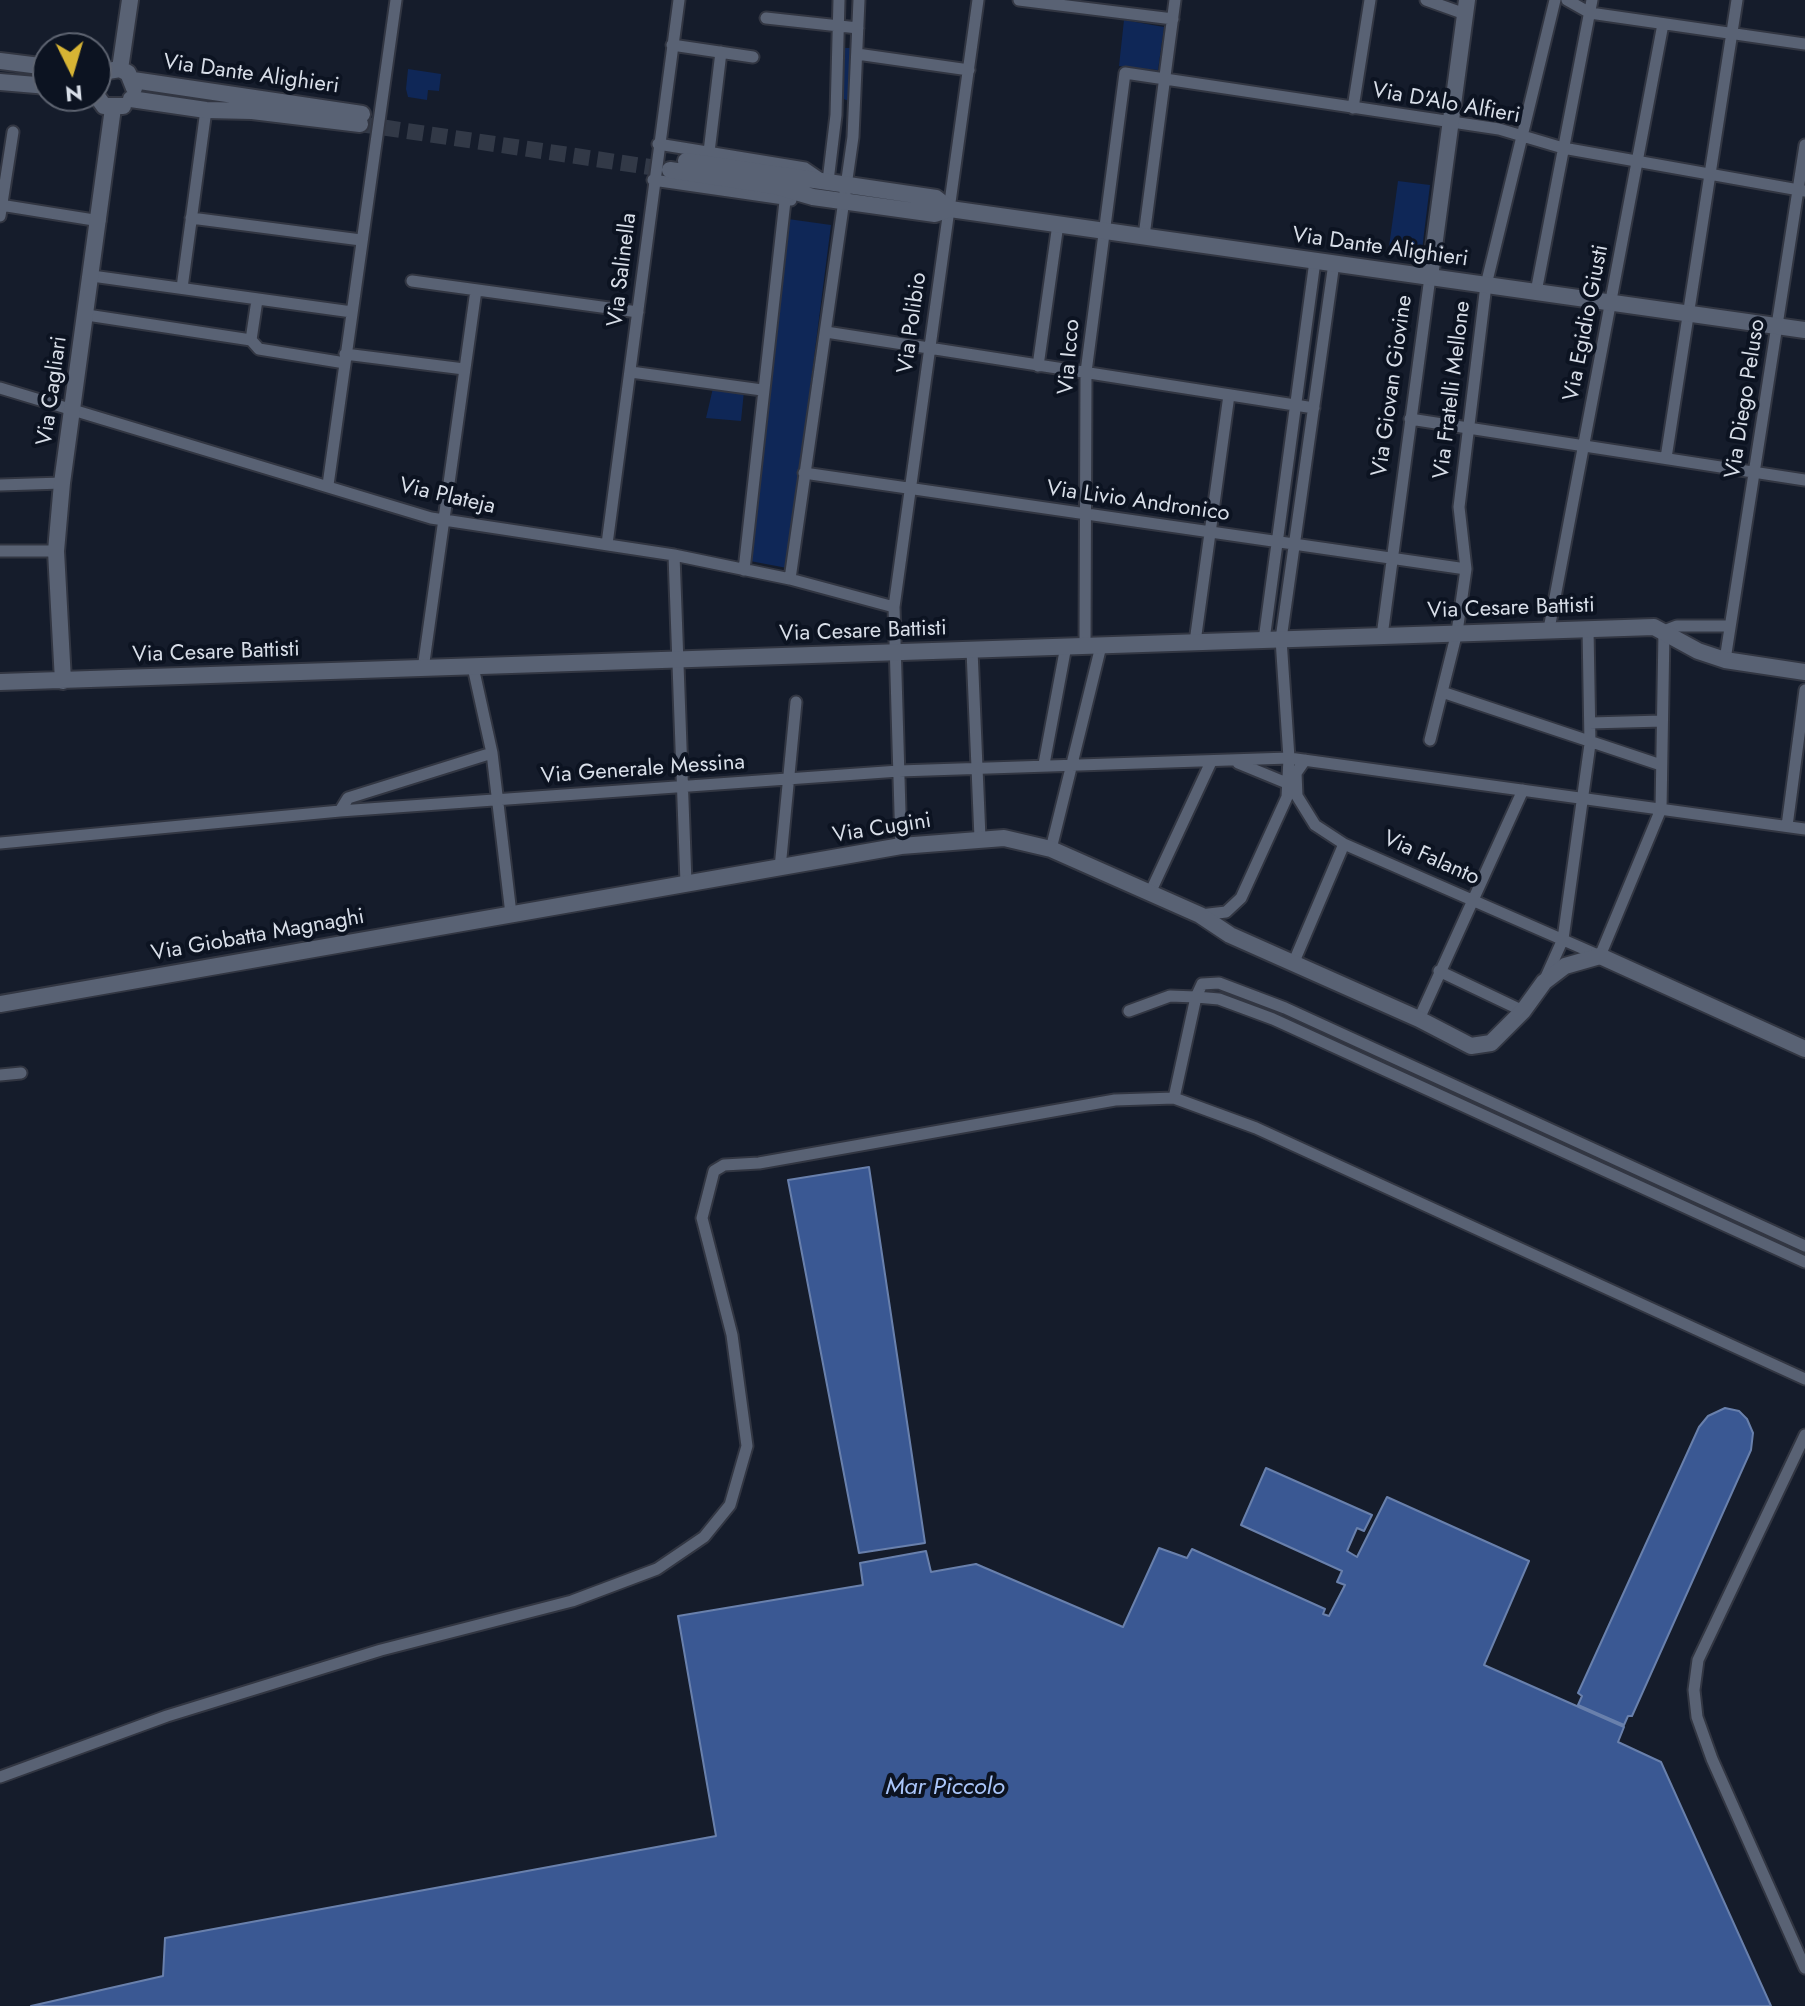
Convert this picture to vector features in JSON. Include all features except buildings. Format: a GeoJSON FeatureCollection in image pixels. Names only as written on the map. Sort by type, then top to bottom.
{"type":"FeatureCollection","features":[{"type":"Feature","properties":{"kind":"main road"},"geometry":{"type":"LineString","coordinates":[[120,69],[130,0]]}},
{"type":"Feature","properties":{"kind":"main road","name":"Via Giovan Giovine"},"geometry":{"type":"LineString","coordinates":[[1430,277],[1466,7]]}},
{"type":"Feature","properties":{"kind":"main road"},"geometry":{"type":"LineString","coordinates":[[0,61],[32,65]]}},
{"type":"Feature","properties":{"kind":"main road"},"geometry":{"type":"LineString","coordinates":[[112,71],[120,69]]}},
{"type":"Feature","properties":{"kind":"main road"},"geometry":{"type":"LineString","coordinates":[[113,108],[131,99],[133,80],[120,69]]}},
{"type":"Feature","properties":{"kind":"main road","name":"Via Dante Alighieri"},"geometry":{"type":"LineString","coordinates":[[131,99],[206,110],[361,119],[133,80]]}},
{"type":"Feature","properties":{"kind":"main road"},"geometry":{"type":"LineString","coordinates":[[0,82],[32,85]]}},
{"type":"Feature","properties":{"kind":"main road","name":"Via Cagliari"},"geometry":{"type":"LineString","coordinates":[[63,681],[56,551],[62,483],[113,108]]}},
{"type":"Feature","properties":{"kind":"main road","name":"Via Dante Alighieri"},"geometry":{"type":"LineString","coordinates":[[844,192],[813,197],[671,165],[825,180],[844,192],[935,214],[950,209],[1805,330]]}},
{"type":"Feature","properties":{"kind":"main road","name":"Via Cesare Battisti"},"geometry":{"type":"LineString","coordinates":[[0,682],[677,662],[1549,629],[1654,627],[1664,631]]}},
{"type":"Feature","properties":{"kind":"main road"},"geometry":{"type":"LineString","coordinates":[[1664,631],[1698,651],[1725,660],[1805,672]]}},
{"type":"Feature","properties":{"kind":"main road","name":"Via Cugini"},"geometry":{"type":"LineString","coordinates":[[517,913],[901,846],[1004,838],[1051,849],[1200,915],[1230,935],[1419,1019],[1471,1046],[1491,1043],[1523,1011],[1544,982]]}},
{"type":"Feature","properties":{"kind":"main road","name":"Via Giobatta Magnaghi"},"geometry":{"type":"LineString","coordinates":[[0,1004],[517,913]]}},
{"type":"Feature","properties":{"kind":"main road"},"geometry":{"type":"LineString","coordinates":[[1544,982],[1565,966],[1600,956]]}},
{"type":"Feature","properties":{"kind":"main road","name":"Via Falanto"},"geometry":{"type":"LineString","coordinates":[[1600,956],[1805,1049]]}},
{"type":"Feature","properties":{"kind":"street"},"geometry":{"type":"LineString","coordinates":[[328,485],[396,0]]}},
{"type":"Feature","properties":{"kind":"street","name":"Via Salinella"},"geometry":{"type":"LineString","coordinates":[[607,544],[679,0]]}},
{"type":"Feature","properties":{"kind":"street"},"geometry":{"type":"LineString","coordinates":[[825,180],[836,115],[839,0]]}},
{"type":"Feature","properties":{"kind":"street"},"geometry":{"type":"LineString","coordinates":[[790,579],[854,117],[859,0]]}},
{"type":"Feature","properties":{"kind":"street","name":"Via Polibio"},"geometry":{"type":"LineString","coordinates":[[901,846],[894,607],[978,0]]}},
{"type":"Feature","properties":{"kind":"street"},"geometry":{"type":"LineString","coordinates":[[1019,0],[1092,4],[1173,19]]}},
{"type":"Feature","properties":{"kind":"street"},"geometry":{"type":"LineString","coordinates":[[1144,236],[1175,0]]}},
{"type":"Feature","properties":{"kind":"street"},"geometry":{"type":"LineString","coordinates":[[1353,108],[1370,0]]}},
{"type":"Feature","properties":{"kind":"street"},"geometry":{"type":"LineString","coordinates":[[1426,0],[1466,7]]}},
{"type":"Feature","properties":{"kind":"street","name":"Via Fratelli Mellone"},"geometry":{"type":"LineString","coordinates":[[1430,740],[1457,632],[1466,569],[1459,507],[1486,285],[1555,0]]}},
{"type":"Feature","properties":{"kind":"street"},"geometry":{"type":"LineString","coordinates":[[1567,0],[1590,13],[1805,44]]}},
{"type":"Feature","properties":{"kind":"street"},"geometry":{"type":"LineString","coordinates":[[1536,292],[1592,0]]}},
{"type":"Feature","properties":{"kind":"street"},"geometry":{"type":"LineString","coordinates":[[1666,458],[1737,0]]}},
{"type":"Feature","properties":{"kind":"street"},"geometry":{"type":"LineString","coordinates":[[766,18],[858,28]]}},
{"type":"Feature","properties":{"kind":"street","name":"Via Egidio Giusti"},"geometry":{"type":"LineString","coordinates":[[1549,629],[1663,24]]}},
{"type":"Feature","properties":{"kind":"street"},"geometry":{"type":"LineString","coordinates":[[672,45],[753,57]]}},
{"type":"Feature","properties":{"kind":"street"},"geometry":{"type":"LineString","coordinates":[[709,152],[721,52]]}},
{"type":"Feature","properties":{"kind":"street"},"geometry":{"type":"LineString","coordinates":[[857,54],[969,70]]}},
{"type":"Feature","properties":{"kind":"street","name":"Via D'Alo Alfieri"},"geometry":{"type":"LineString","coordinates":[[1125,73],[1450,122],[1563,148],[1801,190]]}},
{"type":"Feature","properties":{"kind":"street","name":"Via Icco"},"geometry":{"type":"LineString","coordinates":[[1051,849],[1071,767],[1093,646],[1086,514],[1086,372],[1125,73]]}},
{"type":"Feature","properties":{"kind":"street"},"geometry":{"type":"LineString","coordinates":[[182,288],[206,110]]}},
{"type":"Feature","properties":{"kind":"street"},"geometry":{"type":"LineString","coordinates":[[836,115],[854,117]]}},
{"type":"Feature","properties":{"kind":"street"},"geometry":{"type":"LineString","coordinates":[[13,132],[1,209],[100,221]]}},
{"type":"Feature","properties":{"kind":"street","name":"Via Dante Alighieri"},"geometry":{"type":"LineString","coordinates":[[658,144],[805,168],[825,180]]}},
{"type":"Feature","properties":{"kind":"street","name":"Via Diego Peluso"},"geometry":{"type":"LineString","coordinates":[[1725,660],[1801,190],[1805,145]]}},
{"type":"Feature","properties":{"kind":"street","name":"Via Dante Alighieri"},"geometry":{"type":"LineString","coordinates":[[653,180],[785,201],[813,197]]}},
{"type":"Feature","properties":{"kind":"street"},"geometry":{"type":"LineString","coordinates":[[744,570],[785,201]]}},
{"type":"Feature","properties":{"kind":"street"},"geometry":{"type":"LineString","coordinates":[[191,218],[361,240]]}},
{"type":"Feature","properties":{"kind":"street"},"geometry":{"type":"LineString","coordinates":[[1038,366],[1058,224]]}},
{"type":"Feature","properties":{"kind":"street"},"geometry":{"type":"LineString","coordinates":[[1264,640],[1315,261]]}},
{"type":"Feature","properties":{"kind":"street"},"geometry":{"type":"LineString","coordinates":[[1200,915],[1226,912],[1241,898],[1280,813],[1289,784],[1281,639],[1334,263]]}},
{"type":"Feature","properties":{"kind":"street"},"geometry":{"type":"LineString","coordinates":[[92,276],[352,312]]}},
{"type":"Feature","properties":{"kind":"street","name":"Via Giovan Giovine"},"geometry":{"type":"LineString","coordinates":[[1382,636],[1430,277]]}},
{"type":"Feature","properties":{"kind":"street"},"geometry":{"type":"LineString","coordinates":[[412,281],[638,312]]}},
{"type":"Feature","properties":{"kind":"street"},"geometry":{"type":"LineString","coordinates":[[423,669],[476,290]]}},
{"type":"Feature","properties":{"kind":"street"},"geometry":{"type":"LineString","coordinates":[[251,340],[257,300]]}},
{"type":"Feature","properties":{"kind":"street"},"geometry":{"type":"LineString","coordinates":[[87,315],[251,340],[259,349],[464,369]]}},
{"type":"Feature","properties":{"kind":"street"},"geometry":{"type":"LineString","coordinates":[[826,332],[1314,408]]}},
{"type":"Feature","properties":{"kind":"street"},"geometry":{"type":"LineString","coordinates":[[631,372],[762,390]]}},
{"type":"Feature","properties":{"kind":"street","name":"Via Plateja"},"geometry":{"type":"LineString","coordinates":[[0,388],[444,521],[674,555],[790,579],[894,607]]}},
{"type":"Feature","properties":{"kind":"street"},"geometry":{"type":"LineString","coordinates":[[1195,642],[1229,395]]}},
{"type":"Feature","properties":{"kind":"street"},"geometry":{"type":"LineString","coordinates":[[1410,419],[1805,480]]}},
{"type":"Feature","properties":{"kind":"street","name":"Via Livio Andronico"},"geometry":{"type":"LineString","coordinates":[[804,473],[1466,569]]}},
{"type":"Feature","properties":{"kind":"street"},"geometry":{"type":"LineString","coordinates":[[0,485],[62,483]]}},
{"type":"Feature","properties":{"kind":"street"},"geometry":{"type":"LineString","coordinates":[[0,551],[56,551]]}},
{"type":"Feature","properties":{"kind":"street"},"geometry":{"type":"LineString","coordinates":[[674,555],[686,883]]}},
{"type":"Feature","properties":{"kind":"street"},"geometry":{"type":"LineString","coordinates":[[1600,956],[1661,809],[1664,631],[1677,626],[1730,626]]}},
{"type":"Feature","properties":{"kind":"street"},"geometry":{"type":"LineString","coordinates":[[1544,982],[1563,939],[1590,744],[1588,628]]}},
{"type":"Feature","properties":{"kind":"street"},"geometry":{"type":"LineString","coordinates":[[1044,764],[1066,646]]}},
{"type":"Feature","properties":{"kind":"street"},"geometry":{"type":"LineString","coordinates":[[972,650],[980,838]]}},
{"type":"Feature","properties":{"kind":"street"},"geometry":{"type":"LineString","coordinates":[[473,667],[492,753],[517,913]]}},
{"type":"Feature","properties":{"kind":"street"},"geometry":{"type":"LineString","coordinates":[[1787,826],[1805,690]]}},
{"type":"Feature","properties":{"kind":"street"},"geometry":{"type":"LineString","coordinates":[[1442,692],[1590,744],[1661,765]]}},
{"type":"Feature","properties":{"kind":"street"},"geometry":{"type":"LineString","coordinates":[[780,868],[796,702]]}},
{"type":"Feature","properties":{"kind":"street"},"geometry":{"type":"LineString","coordinates":[[1590,723],[1662,721]]}},
{"type":"Feature","properties":{"kind":"street"},"geometry":{"type":"LineString","coordinates":[[340,811],[348,798],[492,753]]}},
{"type":"Feature","properties":{"kind":"street","name":"Via Generale Messina"},"geometry":{"type":"LineString","coordinates":[[0,843],[340,811],[789,778],[978,766],[1044,764],[1071,767],[1289,758],[1805,829]]}},
{"type":"Feature","properties":{"kind":"street"},"geometry":{"type":"LineString","coordinates":[[1280,813],[1305,812],[1297,796],[1296,773],[1305,760]]}},
{"type":"Feature","properties":{"kind":"street"},"geometry":{"type":"LineString","coordinates":[[1234,761],[1289,784]]}},
{"type":"Feature","properties":{"kind":"street"},"geometry":{"type":"LineString","coordinates":[[1150,893],[1211,762]]}},
{"type":"Feature","properties":{"kind":"street"},"geometry":{"type":"LineString","coordinates":[[1419,1019],[1523,790]]}},
{"type":"Feature","properties":{"kind":"street","name":"Via Falanto"},"geometry":{"type":"LineString","coordinates":[[1305,812],[1315,825],[1344,844],[1600,956]]}},
{"type":"Feature","properties":{"kind":"street"},"geometry":{"type":"LineString","coordinates":[[1293,964],[1344,844]]}},
{"type":"Feature","properties":{"kind":"street"},"geometry":{"type":"LineString","coordinates":[[1439,971],[1523,1011]]}},
{"type":"Feature","properties":{"kind":"street"},"geometry":{"type":"LineString","coordinates":[[1174,1098],[1196,997],[1202,984],[1219,983],[1285,1008],[1805,1246]]}},
{"type":"Feature","properties":{"kind":"street"},"geometry":{"type":"LineString","coordinates":[[1129,1011],[1170,996],[1196,997],[1219,999],[1273,1019],[1805,1262]]}},
{"type":"Feature","properties":{"kind":"street"},"geometry":{"type":"LineString","coordinates":[[0,1075],[21,1073]]}},
{"type":"Feature","properties":{"kind":"street"},"geometry":{"type":"LineString","coordinates":[[0,1777],[167,1716],[353,1658],[572,1601],[657,1569],[704,1537],[730,1505],[747,1446],[732,1335],[702,1218],[714,1171],[724,1165],[759,1163],[1115,1100],[1174,1098],[1256,1128],[1805,1379]]}},
{"type":"Feature","properties":{"kind":"street"},"geometry":{"type":"LineString","coordinates":[[1805,1435],[1698,1660],[1694,1690],[1697,1717],[1712,1759],[1805,1968]]}},
{"type":"Feature","properties":{"kind":"shaded area"},"geometry":{"type":"Polygon","coordinates":[[[1124,20],[1164,27],[1158,70],[1119,66],[1124,20]]]}},
{"type":"Feature","properties":{"kind":"shaded area"},"geometry":{"type":"Polygon","coordinates":[[[843,48],[852,48],[849,101],[841,98],[843,48]]]}},
{"type":"Feature","properties":{"kind":"shaded area"},"geometry":{"type":"Polygon","coordinates":[[[408,69],[441,74],[439,91],[428,90],[427,100],[408,97],[408,69]]]}},
{"type":"Feature","properties":{"kind":"shaded area"},"geometry":{"type":"Polygon","coordinates":[[[1398,181],[1430,185],[1421,258],[1388,254],[1398,181]]]}},
{"type":"Feature","properties":{"kind":"shaded area"},"geometry":{"type":"Polygon","coordinates":[[[788,219],[831,225],[787,568],[750,561],[788,219]]]}},
{"type":"Feature","properties":{"kind":"shaded area"},"geometry":{"type":"Polygon","coordinates":[[[713,388],[744,391],[741,421],[706,418],[713,388]]]}},
{"type":"Feature","properties":{"kind":"water"},"geometry":{"type":"Polygon","coordinates":[[[869,1167],[925,1543],[859,1553],[788,1180],[869,1167]]]}},
{"type":"Feature","properties":{"kind":"water"},"geometry":{"type":"Polygon","coordinates":[[[1725,1408],[1739,1411],[1747,1419],[1753,1433],[1751,1450],[1632,1716],[1628,1716],[1624,1725],[1578,1705],[1582,1696],[1578,1693],[1699,1427],[1708,1416],[1725,1408]]]}},
{"type":"Feature","properties":{"kind":"water","name":"Mar Piccolo"},"geometry":{"type":"Polygon","coordinates":[[[1266,1468],[1372,1515],[1364,1531],[1357,1528],[1347,1551],[1357,1557],[1387,1497],[1529,1561],[1484,1665],[1624,1727],[1618,1742],[1661,1762],[1771,2006],[31,2006],[163,1976],[165,1938],[716,1836],[678,1616],[863,1585],[860,1563],[926,1551],[931,1572],[976,1564],[1123,1627],[1159,1548],[1187,1558],[1192,1549],[1325,1609],[1323,1614],[1329,1616],[1345,1585],[1337,1582],[1342,1571],[1241,1525],[1266,1468]]]}},
{"type":"Feature","properties":{"kind":"tunnel"},"geometry":{"type":"LineString","coordinates":[[360,124],[670,170]]}}]}
